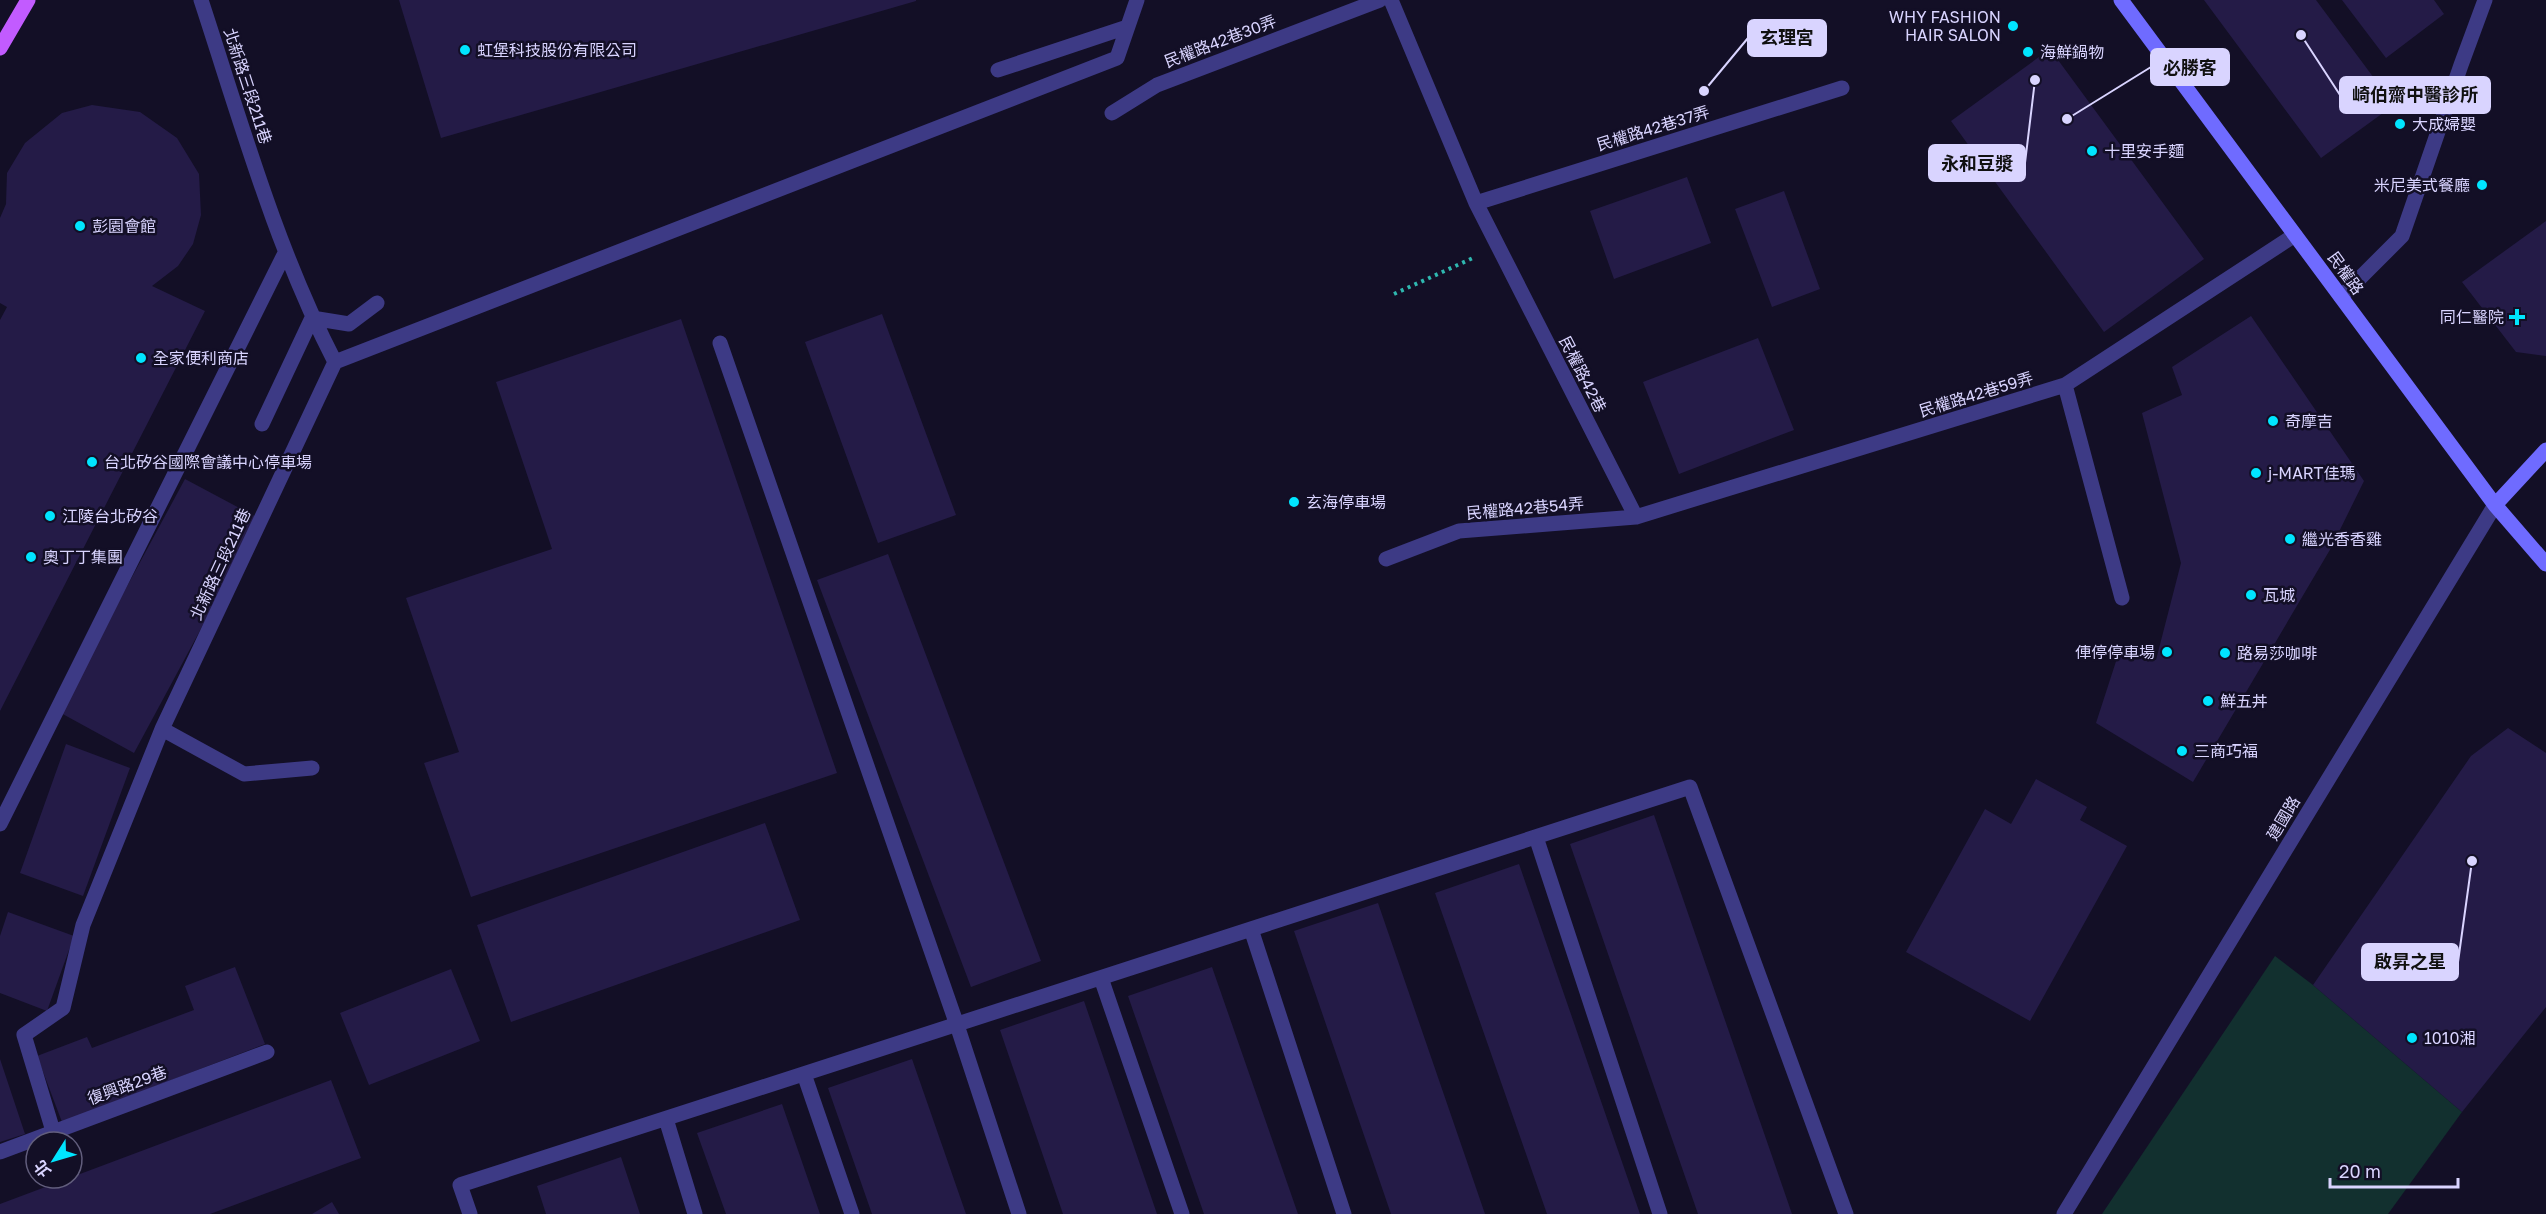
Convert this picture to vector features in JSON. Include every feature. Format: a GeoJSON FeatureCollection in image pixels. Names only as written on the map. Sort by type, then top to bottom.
{"type":"FeatureCollection","features":[{"type":"Feature","properties":{"kind":"main road"},"geometry":{"type":"LineString","coordinates":[[1,47],[28,0]]}},
{"type":"Feature","properties":{"kind":"street","name":"北新路三段211巷"},"geometry":{"type":"LineString","coordinates":[[53,1130],[24,1035],[63,1008],[83,925],[162,729],[335,362],[312,318],[285,253],[201,0]]}},
{"type":"Feature","properties":{"kind":"street"},"geometry":{"type":"LineString","coordinates":[[335,362],[1117,58],[1137,0]]}},
{"type":"Feature","properties":{"kind":"street","name":"民權路42巷30弄"},"geometry":{"type":"LineString","coordinates":[[1112,113],[1157,85],[1380,0]]}},
{"type":"Feature","properties":{"kind":"street","name":"民權路42巷"},"geometry":{"type":"LineString","coordinates":[[1391,0],[1476,203],[1636,517]]}},
{"type":"Feature","properties":{"kind":"street","name":"民權路"},"geometry":{"type":"LineString","coordinates":[[2121,0],[2495,505],[2546,564]]}},
{"type":"Feature","properties":{"kind":"street"},"geometry":{"type":"LineString","coordinates":[[2341,297],[2402,236],[2485,0]]}},
{"type":"Feature","properties":{"kind":"street"},"geometry":{"type":"LineString","coordinates":[[998,70],[1127,27]]}},
{"type":"Feature","properties":{"kind":"street","name":"民權路42巷37弄"},"geometry":{"type":"LineString","coordinates":[[1476,203],[1842,88]]}},
{"type":"Feature","properties":{"kind":"street","name":"民權路42巷59弄"},"geometry":{"type":"LineString","coordinates":[[1636,517],[2065,385],[2295,235]]}},
{"type":"Feature","properties":{"kind":"street"},"geometry":{"type":"LineString","coordinates":[[0,824],[285,253]]}},
{"type":"Feature","properties":{"kind":"street"},"geometry":{"type":"LineString","coordinates":[[262,424],[312,318],[349,324],[377,303]]}},
{"type":"Feature","properties":{"kind":"street"},"geometry":{"type":"LineString","coordinates":[[720,343],[957,1025],[1019,1214]]}},
{"type":"Feature","properties":{"kind":"street"},"geometry":{"type":"LineString","coordinates":[[2065,385],[2122,598]]}},
{"type":"Feature","properties":{"kind":"street","name":"建國路"},"geometry":{"type":"LineString","coordinates":[[2064,1214],[2495,505],[2546,450]]}},
{"type":"Feature","properties":{"kind":"street","name":"民權路42巷54弄"},"geometry":{"type":"LineString","coordinates":[[1386,559],[1459,531],[1636,517]]}},
{"type":"Feature","properties":{"kind":"street"},"geometry":{"type":"LineString","coordinates":[[162,729],[244,774],[312,768]]}},
{"type":"Feature","properties":{"kind":"street"},"geometry":{"type":"LineString","coordinates":[[470,1214],[460,1185],[1690,787],[1846,1214]]}},
{"type":"Feature","properties":{"kind":"street"},"geometry":{"type":"LineString","coordinates":[[1536,837],[1660,1214]]}},
{"type":"Feature","properties":{"kind":"street"},"geometry":{"type":"LineString","coordinates":[[1251,929],[1344,1214]]}},
{"type":"Feature","properties":{"kind":"street"},"geometry":{"type":"LineString","coordinates":[[1101,978],[1182,1214]]}},
{"type":"Feature","properties":{"kind":"street","name":"復興路29巷"},"geometry":{"type":"LineString","coordinates":[[56,1130],[267,1052]]}},
{"type":"Feature","properties":{"kind":"street"},"geometry":{"type":"LineString","coordinates":[[804,1074],[852,1214]]}},
{"type":"Feature","properties":{"kind":"street"},"geometry":{"type":"LineString","coordinates":[[666,1119],[695,1214]]}},
{"type":"Feature","properties":{"kind":"street","name":"復興路29巷"},"geometry":{"type":"LineString","coordinates":[[0,1152],[24,1142]]}},
{"type":"Feature","properties":{"kind":"path"},"geometry":{"type":"LineString","coordinates":[[1394,294],[1498,247]]}},
{"type":"Feature","properties":{"kind":"green space"},"geometry":{"type":"Polygon","coordinates":[[[2275,956],[2313,985],[2462,1112],[2388,1214],[2102,1214],[2275,956]]]}},
{"type":"Feature","properties":{"kind":"building"},"geometry":{"type":"Polygon","coordinates":[[[399,0],[916,0],[916,1],[441,138],[399,0]]]}},
{"type":"Feature","properties":{"kind":"building"},"geometry":{"type":"Polygon","coordinates":[[[2204,0],[2316,0],[2394,105],[2321,158],[2204,0]]]}},
{"type":"Feature","properties":{"kind":"building"},"geometry":{"type":"Polygon","coordinates":[[[2342,0],[2434,0],[2444,14],[2386,58],[2342,0]]]}},
{"type":"Feature","properties":{"kind":"building"},"geometry":{"type":"Polygon","coordinates":[[[2050,49],[2204,259],[2104,332],[1951,121],[2050,49]]]}},
{"type":"Feature","properties":{"kind":"building","name":"江陵台北矽谷"},"geometry":{"type":"Polygon","coordinates":[[[92,105],[140,112],[177,138],[199,174],[201,215],[193,244],[178,266],[152,286],[205,311],[0,711],[0,320],[7,307],[0,303],[0,218],[6,204],[7,173],[25,143],[62,113],[92,105]]]}},
{"type":"Feature","properties":{"kind":"building"},"geometry":{"type":"Polygon","coordinates":[[[1687,177],[1711,243],[1614,279],[1590,211],[1687,177]]]}},
{"type":"Feature","properties":{"kind":"building"},"geometry":{"type":"Polygon","coordinates":[[[1784,191],[1820,289],[1772,307],[1735,209],[1784,191]]]}},
{"type":"Feature","properties":{"kind":"building","name":"同仁醫院"},"geometry":{"type":"Polygon","coordinates":[[[2546,221],[2546,356],[2516,352],[2462,282],[2546,221]]]}},
{"type":"Feature","properties":{"kind":"building"},"geometry":{"type":"Polygon","coordinates":[[[882,314],[956,515],[878,543],[805,342],[882,314]]]}},
{"type":"Feature","properties":{"kind":"building"},"geometry":{"type":"Polygon","coordinates":[[[2251,316],[2364,481],[2331,548],[2193,782],[2096,723],[2121,646],[2156,660],[2181,563],[2142,413],[2182,395],[2172,367],[2251,316]]]}},
{"type":"Feature","properties":{"kind":"building"},"geometry":{"type":"Polygon","coordinates":[[[681,319],[837,773],[471,897],[424,763],[459,752],[406,598],[552,549],[496,382],[681,319]]]}},
{"type":"Feature","properties":{"kind":"building"},"geometry":{"type":"Polygon","coordinates":[[[1758,338],[1794,430],[1679,474],[1643,382],[1758,338]]]}},
{"type":"Feature","properties":{"kind":"building"},"geometry":{"type":"Polygon","coordinates":[[[185,479],[260,519],[134,753],[59,712],[185,479]]]}},
{"type":"Feature","properties":{"kind":"building"},"geometry":{"type":"Polygon","coordinates":[[[888,554],[1041,961],[971,987],[817,580],[888,554]]]}},
{"type":"Feature","properties":{"kind":"building"},"geometry":{"type":"Polygon","coordinates":[[[2508,728],[2546,753],[2546,1007],[2462,1112],[2313,985],[2471,756],[2508,728]]]}},
{"type":"Feature","properties":{"kind":"building"},"geometry":{"type":"Polygon","coordinates":[[[66,744],[130,768],[83,896],[20,873],[66,744]]]}},
{"type":"Feature","properties":{"kind":"building"},"geometry":{"type":"Polygon","coordinates":[[[2036,779],[2087,807],[2080,820],[2127,846],[2030,1021],[1906,952],[1985,809],[2011,824],[2036,779]]]}},
{"type":"Feature","properties":{"kind":"building"},"geometry":{"type":"Polygon","coordinates":[[[1654,815],[1792,1214],[1698,1214],[1570,844],[1654,815]]]}},
{"type":"Feature","properties":{"kind":"building"},"geometry":{"type":"Polygon","coordinates":[[[765,823],[800,920],[511,1022],[477,925],[765,823]]]}},
{"type":"Feature","properties":{"kind":"building"},"geometry":{"type":"Polygon","coordinates":[[[1519,864],[1640,1214],[1547,1214],[1435,893],[1519,864]]]}},
{"type":"Feature","properties":{"kind":"building"},"geometry":{"type":"Polygon","coordinates":[[[1378,903],[1485,1214],[1391,1214],[1294,931],[1378,903]]]}},
{"type":"Feature","properties":{"kind":"building"},"geometry":{"type":"Polygon","coordinates":[[[8,912],[74,936],[47,1011],[0,993],[0,936],[8,912]]]}},
{"type":"Feature","properties":{"kind":"building"},"geometry":{"type":"Polygon","coordinates":[[[235,967],[265,1044],[62,1122],[37,1056],[87,1037],[92,1048],[194,1010],[185,986],[235,967]]]}},
{"type":"Feature","properties":{"kind":"building"},"geometry":{"type":"Polygon","coordinates":[[[1212,967],[1298,1214],[1204,1214],[1128,996],[1212,967]]]}},
{"type":"Feature","properties":{"kind":"building"},"geometry":{"type":"Polygon","coordinates":[[[451,969],[480,1041],[369,1085],[340,1013],[451,969]]]}},
{"type":"Feature","properties":{"kind":"building"},"geometry":{"type":"Polygon","coordinates":[[[1084,1001],[1157,1214],[1063,1214],[1000,1030],[1084,1001]]]}},
{"type":"Feature","properties":{"kind":"building"},"geometry":{"type":"Polygon","coordinates":[[[0,1059],[24,1134],[0,1142],[0,1059]]]}},
{"type":"Feature","properties":{"kind":"building"},"geometry":{"type":"Polygon","coordinates":[[[912,1059],[966,1214],[872,1214],[828,1088],[912,1059]]]}},
{"type":"Feature","properties":{"kind":"building"},"geometry":{"type":"Polygon","coordinates":[[[331,1080],[361,1158],[210,1214],[0,1214],[0,1204],[37,1190],[84,1190],[84,1173],[331,1080]]]}},
{"type":"Feature","properties":{"kind":"building"},"geometry":{"type":"Polygon","coordinates":[[[782,1104],[820,1214],[726,1214],[697,1133],[782,1104]]]}},
{"type":"Feature","properties":{"kind":"building"},"geometry":{"type":"Polygon","coordinates":[[[621,1157],[640,1214],[546,1214],[537,1186],[621,1157]]]}},
{"type":"Feature","properties":{"kind":"building"},"geometry":{"type":"Polygon","coordinates":[[[332,1202],[339,1214],[312,1214],[332,1202]]]}},
{"type":"Feature","properties":{"kind":"place","name":"WHY FASHION HAIR SALON"},"geometry":{"type":"Point","coordinates":[2013,26]}},
{"type":"Feature","properties":{"kind":"place","name":"崎伯齋中醫診所"},"geometry":{"type":"Point","coordinates":[2301,35]}},
{"type":"Feature","properties":{"kind":"place","name":"虹堡科技股份有限公司"},"geometry":{"type":"Point","coordinates":[465,50]}},
{"type":"Feature","properties":{"kind":"place","name":"海鮮鍋物"},"geometry":{"type":"Point","coordinates":[2028,52]}},
{"type":"Feature","properties":{"kind":"place","name":"永和豆漿"},"geometry":{"type":"Point","coordinates":[2035,80]}},
{"type":"Feature","properties":{"kind":"place","name":"玄理宮"},"geometry":{"type":"Point","coordinates":[1704,91]}},
{"type":"Feature","properties":{"kind":"place","name":"必勝客"},"geometry":{"type":"Point","coordinates":[2067,119]}},
{"type":"Feature","properties":{"kind":"place","name":"大成婦嬰"},"geometry":{"type":"Point","coordinates":[2400,124]}},
{"type":"Feature","properties":{"kind":"place","name":"十里安手麵"},"geometry":{"type":"Point","coordinates":[2092,151]}},
{"type":"Feature","properties":{"kind":"place","name":"米尼美式餐廳"},"geometry":{"type":"Point","coordinates":[2482,185]}},
{"type":"Feature","properties":{"kind":"place","name":"彭園會館"},"geometry":{"type":"Point","coordinates":[80,226]}},
{"type":"Feature","properties":{"kind":"place","name":"同仁醫院"},"geometry":{"type":"Point","coordinates":[2517,317]}},
{"type":"Feature","properties":{"kind":"place","name":"全家便利商店"},"geometry":{"type":"Point","coordinates":[141,358]}},
{"type":"Feature","properties":{"kind":"place","name":"奇摩吉"},"geometry":{"type":"Point","coordinates":[2273,421]}},
{"type":"Feature","properties":{"kind":"place","name":"台北矽谷國際會議中心停車場"},"geometry":{"type":"Point","coordinates":[92,462]}},
{"type":"Feature","properties":{"kind":"place","name":"j-MART佳瑪"},"geometry":{"type":"Point","coordinates":[2256,473]}},
{"type":"Feature","properties":{"kind":"place","name":"玄海停車場"},"geometry":{"type":"Point","coordinates":[1294,502]}},
{"type":"Feature","properties":{"kind":"place","name":"江陵台北矽谷"},"geometry":{"type":"Point","coordinates":[50,516]}},
{"type":"Feature","properties":{"kind":"place","name":"繼光香香雞"},"geometry":{"type":"Point","coordinates":[2290,539]}},
{"type":"Feature","properties":{"kind":"place","name":"奧丁丁集團"},"geometry":{"type":"Point","coordinates":[31,557]}},
{"type":"Feature","properties":{"kind":"place","name":"瓦城"},"geometry":{"type":"Point","coordinates":[2251,595]}},
{"type":"Feature","properties":{"kind":"place","name":"俥停停車場"},"geometry":{"type":"Point","coordinates":[2167,652]}},
{"type":"Feature","properties":{"kind":"place","name":"路易莎咖啡"},"geometry":{"type":"Point","coordinates":[2225,653]}},
{"type":"Feature","properties":{"kind":"place","name":"鮮五丼"},"geometry":{"type":"Point","coordinates":[2208,701]}},
{"type":"Feature","properties":{"kind":"place","name":"三商巧福"},"geometry":{"type":"Point","coordinates":[2182,751]}},
{"type":"Feature","properties":{"kind":"place","name":"啟昇之星"},"geometry":{"type":"Point","coordinates":[2472,861]}},
{"type":"Feature","properties":{"kind":"place","name":"1010湘"},"geometry":{"type":"Point","coordinates":[2412,1038]}}]}
